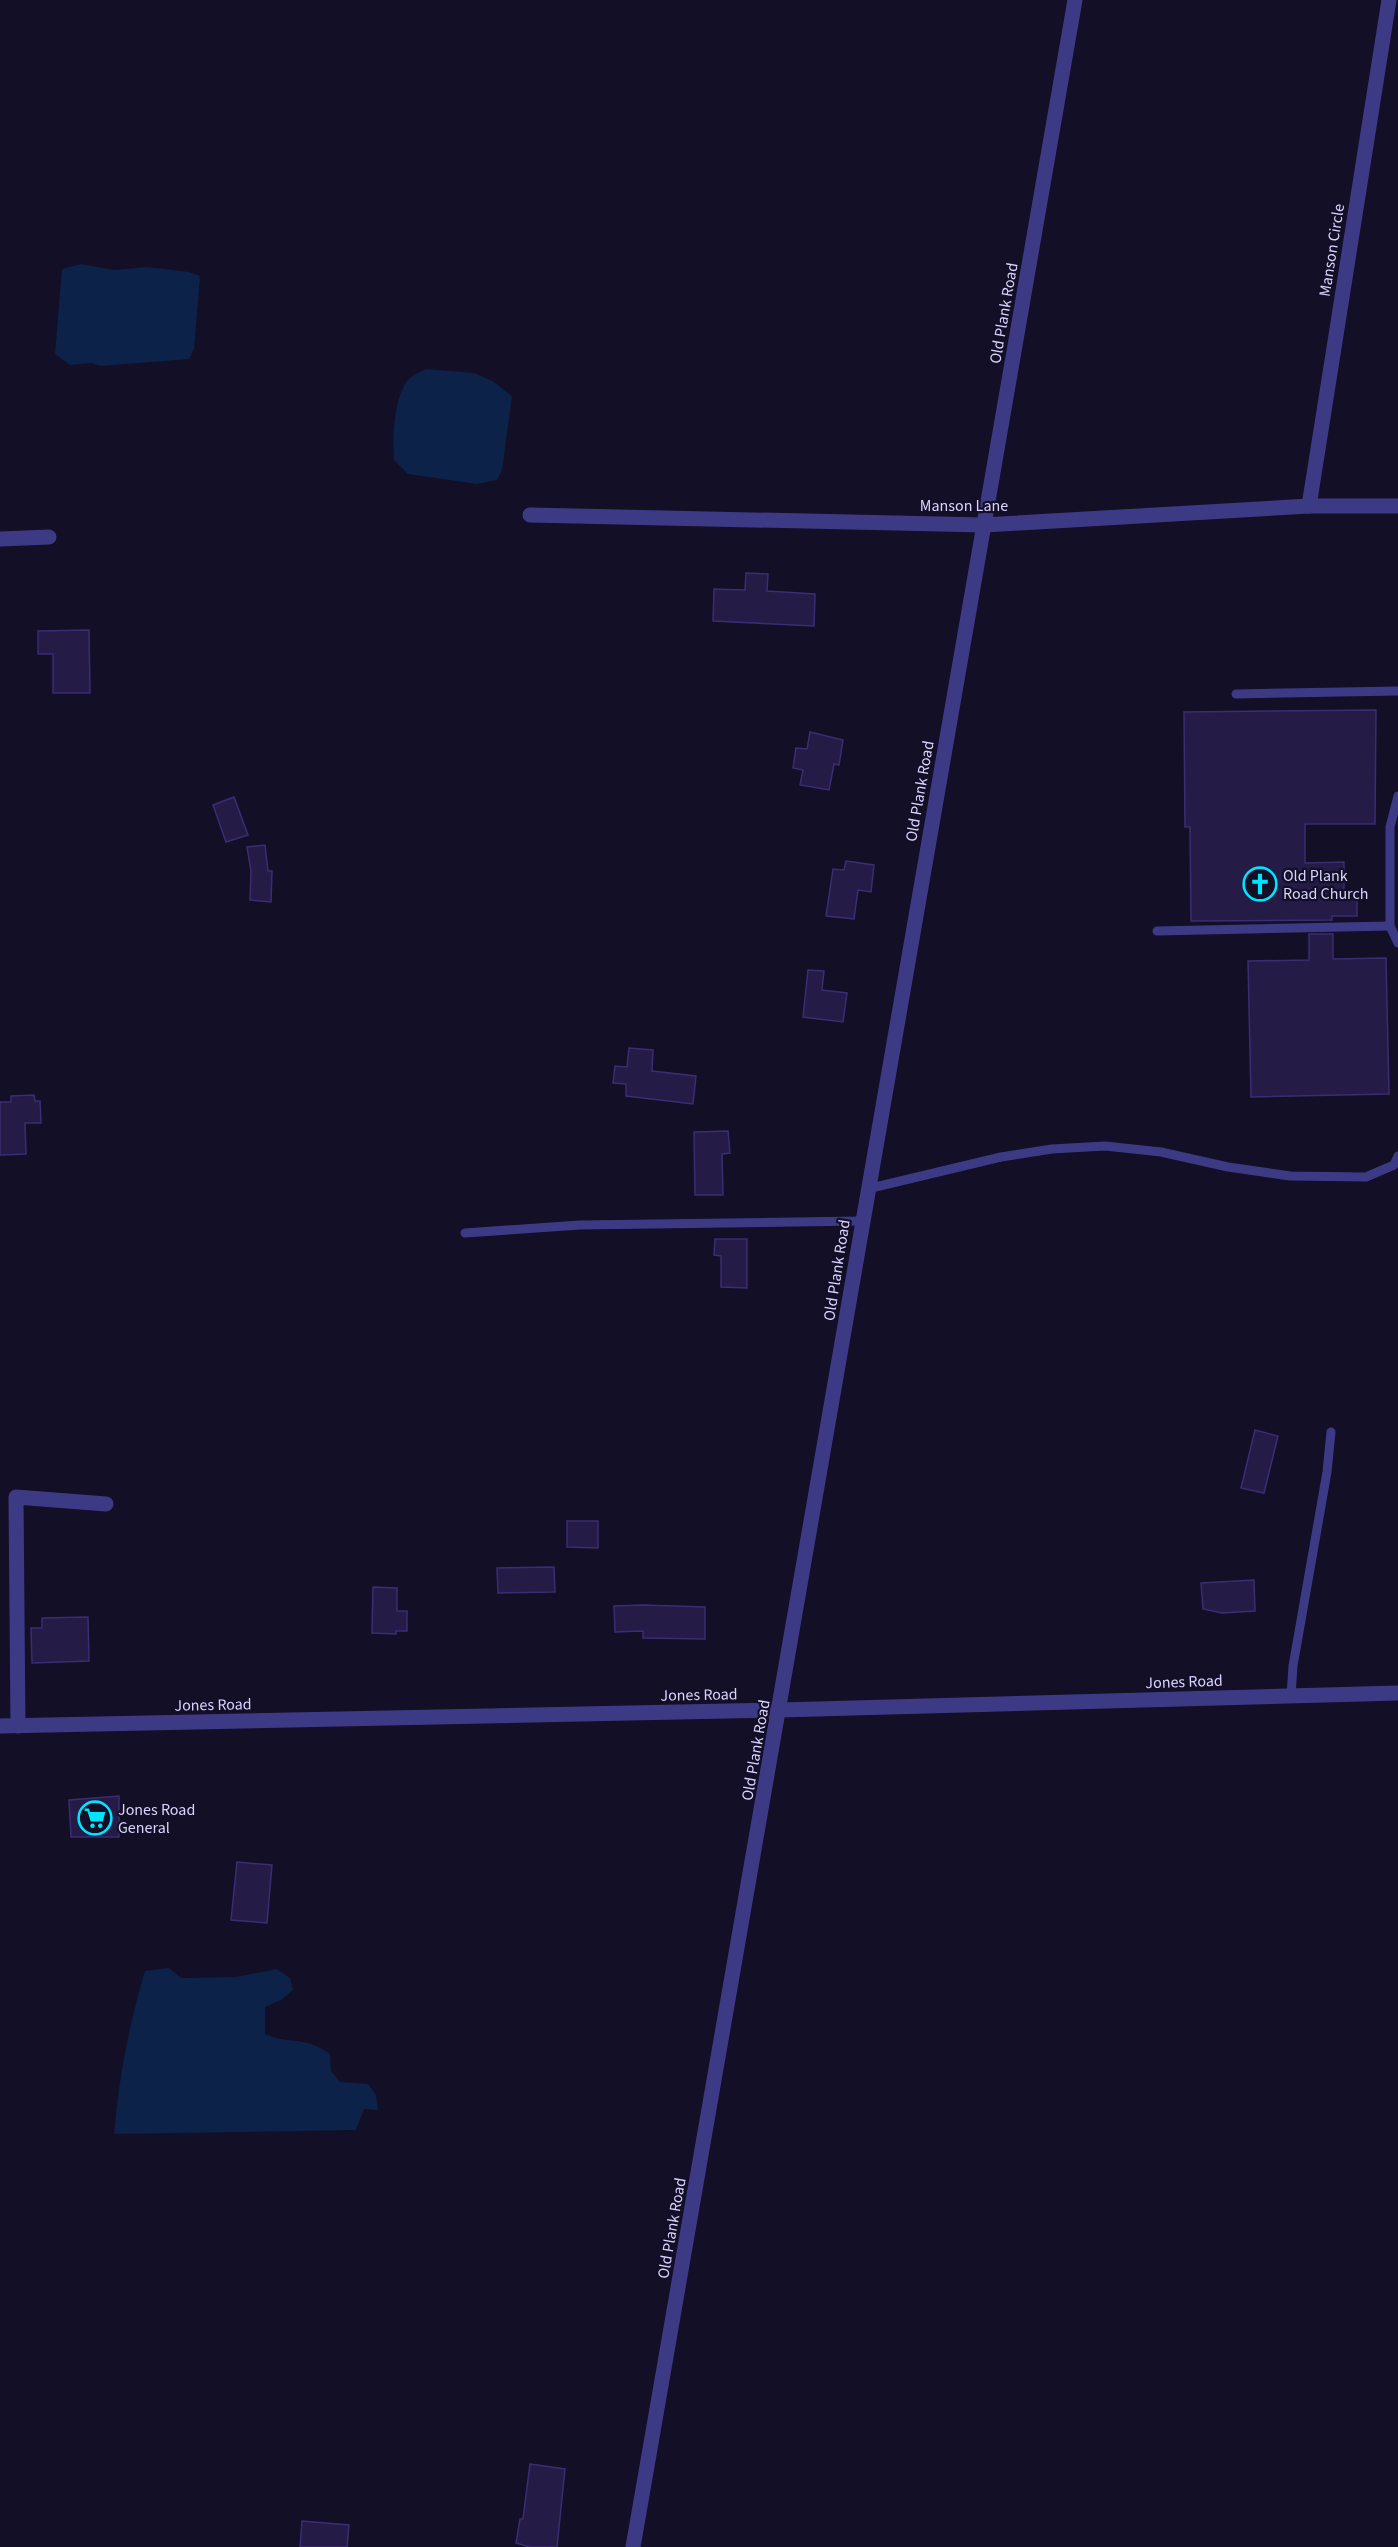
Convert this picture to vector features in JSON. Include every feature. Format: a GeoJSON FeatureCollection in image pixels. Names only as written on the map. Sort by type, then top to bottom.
{"type":"FeatureCollection","features":[{"type":"Feature","properties":{"kind":"street","name":"Old Plank Road"},"geometry":{"type":"LineString","coordinates":[[633,2547],[1075,0]]}},
{"type":"Feature","properties":{"kind":"street","name":"Manson Circle"},"geometry":{"type":"LineString","coordinates":[[1309,506],[1389,0]]}},
{"type":"Feature","properties":{"kind":"street","name":"Manson Lane"},"geometry":{"type":"LineString","coordinates":[[530,515],[984,525],[1309,506],[1398,506]]}},
{"type":"Feature","properties":{"kind":"street"},"geometry":{"type":"LineString","coordinates":[[0,539],[49,537]]}},
{"type":"Feature","properties":{"kind":"street"},"geometry":{"type":"LineString","coordinates":[[18,1725],[15,1497],[106,1504]]}},
{"type":"Feature","properties":{"kind":"street","name":"Jones Road"},"geometry":{"type":"LineString","coordinates":[[0,1726],[780,1710],[1398,1694]]}},
{"type":"Feature","properties":{"kind":"lane"},"geometry":{"type":"LineString","coordinates":[[1236,694],[1398,691]]}},
{"type":"Feature","properties":{"kind":"lane"},"geometry":{"type":"LineString","coordinates":[[1398,796],[1390,827],[1390,926],[1398,943]]}},
{"type":"Feature","properties":{"kind":"lane"},"geometry":{"type":"LineString","coordinates":[[1157,931],[1390,926]]}},
{"type":"Feature","properties":{"kind":"lane"},"geometry":{"type":"LineString","coordinates":[[867,1190],[1001,1157],[1052,1149],[1105,1146],[1161,1152],[1228,1167],[1290,1176],[1366,1177],[1394,1165],[1398,1156]]}},
{"type":"Feature","properties":{"kind":"lane"},"geometry":{"type":"LineString","coordinates":[[465,1233],[580,1225],[862,1221]]}},
{"type":"Feature","properties":{"kind":"lane"},"geometry":{"type":"LineString","coordinates":[[1291,1696],[1293,1666],[1327,1472],[1331,1432]]}},
{"type":"Feature","properties":{"kind":"water"},"geometry":{"type":"Polygon","coordinates":[[[81,264],[114,270],[147,267],[189,272],[200,276],[194,349],[189,359],[101,366],[91,363],[70,365],[55,354],[62,269],[81,264]]]}},
{"type":"Feature","properties":{"kind":"water"},"geometry":{"type":"Polygon","coordinates":[[[426,369],[475,373],[494,382],[512,396],[502,470],[497,480],[477,484],[408,474],[394,460],[394,422],[400,394],[408,380],[426,369]]]}},
{"type":"Feature","properties":{"kind":"water"},"geometry":{"type":"Polygon","coordinates":[[[169,1968],[181,1978],[235,1977],[277,1969],[290,1978],[293,1990],[281,2000],[265,2007],[265,2034],[312,2044],[330,2054],[331,2071],[340,2082],[368,2084],[376,2095],[378,2110],[364,2109],[356,2130],[114,2134],[125,2051],[145,1971],[169,1968]]]}},
{"type":"Feature","properties":{"kind":"building"},"geometry":{"type":"Polygon","coordinates":[[[746,573],[768,574],[767,591],[815,594],[814,626],[713,621],[714,589],[745,590],[746,573]]]}},
{"type":"Feature","properties":{"kind":"building"},"geometry":{"type":"Polygon","coordinates":[[[89,630],[90,693],[53,693],[53,654],[38,654],[38,631],[89,630]]]}},
{"type":"Feature","properties":{"kind":"building"},"geometry":{"type":"Polygon","coordinates":[[[1376,710],[1375,824],[1305,824],[1305,863],[1344,862],[1344,893],[1357,893],[1357,916],[1332,916],[1332,920],[1191,921],[1190,827],[1185,827],[1184,712],[1376,710]]]}},
{"type":"Feature","properties":{"kind":"building"},"geometry":{"type":"Polygon","coordinates":[[[810,732],[843,740],[839,765],[834,764],[829,790],[800,785],[803,770],[793,768],[796,748],[807,749],[810,732]]]}},
{"type":"Feature","properties":{"kind":"building"},"geometry":{"type":"Polygon","coordinates":[[[234,797],[248,835],[226,842],[213,805],[234,797]]]}},
{"type":"Feature","properties":{"kind":"building"},"geometry":{"type":"Polygon","coordinates":[[[265,845],[268,871],[272,871],[271,902],[250,900],[251,871],[247,847],[265,845]]]}},
{"type":"Feature","properties":{"kind":"building"},"geometry":{"type":"Polygon","coordinates":[[[846,861],[874,865],[871,892],[858,890],[854,919],[826,916],[833,869],[844,870],[846,861]]]}},
{"type":"Feature","properties":{"kind":"building"},"geometry":{"type":"Polygon","coordinates":[[[1309,934],[1333,934],[1333,959],[1386,958],[1389,1094],[1251,1097],[1248,961],[1309,960],[1309,934]]]}},
{"type":"Feature","properties":{"kind":"building"},"geometry":{"type":"Polygon","coordinates":[[[808,970],[824,971],[822,990],[847,993],[843,1022],[803,1017],[808,970]]]}},
{"type":"Feature","properties":{"kind":"building"},"geometry":{"type":"Polygon","coordinates":[[[629,1048],[653,1050],[652,1071],[696,1076],[693,1104],[626,1096],[626,1084],[613,1083],[615,1066],[627,1067],[629,1048]]]}},
{"type":"Feature","properties":{"kind":"building"},"geometry":{"type":"Polygon","coordinates":[[[34,1095],[35,1101],[40,1101],[41,1123],[25,1123],[26,1154],[0,1155],[0,1102],[11,1102],[11,1096],[34,1095]]]}},
{"type":"Feature","properties":{"kind":"building"},"geometry":{"type":"Polygon","coordinates":[[[728,1131],[730,1153],[722,1154],[723,1195],[695,1195],[694,1132],[728,1131]]]}},
{"type":"Feature","properties":{"kind":"building"},"geometry":{"type":"Polygon","coordinates":[[[715,1239],[747,1239],[747,1288],[721,1287],[721,1256],[714,1255],[715,1239]]]}},
{"type":"Feature","properties":{"kind":"building"},"geometry":{"type":"Polygon","coordinates":[[[1255,1430],[1278,1436],[1264,1493],[1241,1488],[1255,1430]]]}},
{"type":"Feature","properties":{"kind":"building"},"geometry":{"type":"Polygon","coordinates":[[[567,1521],[598,1521],[598,1548],[567,1547],[567,1521]]]}},
{"type":"Feature","properties":{"kind":"building"},"geometry":{"type":"Polygon","coordinates":[[[554,1567],[555,1592],[498,1593],[497,1568],[554,1567]]]}},
{"type":"Feature","properties":{"kind":"building"},"geometry":{"type":"Polygon","coordinates":[[[1254,1580],[1255,1611],[1222,1613],[1203,1609],[1201,1583],[1254,1580]]]}},
{"type":"Feature","properties":{"kind":"building"},"geometry":{"type":"Polygon","coordinates":[[[373,1587],[397,1588],[397,1611],[407,1611],[407,1631],[396,1631],[396,1634],[372,1633],[373,1587]]]}},
{"type":"Feature","properties":{"kind":"building"},"geometry":{"type":"Polygon","coordinates":[[[614,1606],[705,1607],[705,1639],[643,1638],[643,1631],[615,1632],[614,1606]]]}},
{"type":"Feature","properties":{"kind":"building"},"geometry":{"type":"Polygon","coordinates":[[[88,1617],[89,1661],[32,1663],[31,1628],[42,1628],[42,1618],[88,1617]]]}},
{"type":"Feature","properties":{"kind":"building","name":"Jones Road General"},"geometry":{"type":"Polygon","coordinates":[[[119,1796],[119,1837],[71,1837],[69,1800],[119,1796]]]}},
{"type":"Feature","properties":{"kind":"building"},"geometry":{"type":"Polygon","coordinates":[[[237,1862],[272,1865],[267,1923],[231,1920],[237,1862]]]}},
{"type":"Feature","properties":{"kind":"building"},"geometry":{"type":"Polygon","coordinates":[[[530,2464],[565,2469],[557,2547],[530,2547],[516,2543],[520,2519],[523,2519],[530,2464]]]}},
{"type":"Feature","properties":{"kind":"building"},"geometry":{"type":"Polygon","coordinates":[[[302,2521],[349,2525],[347,2547],[300,2547],[302,2521]]]}},
{"type":"Feature","properties":{"kind":"place","name":"Old Plank Road Church"},"geometry":{"type":"Point","coordinates":[1260,884]}},
{"type":"Feature","properties":{"kind":"place","name":"Jones Road General"},"geometry":{"type":"Point","coordinates":[95,1818]}}]}
